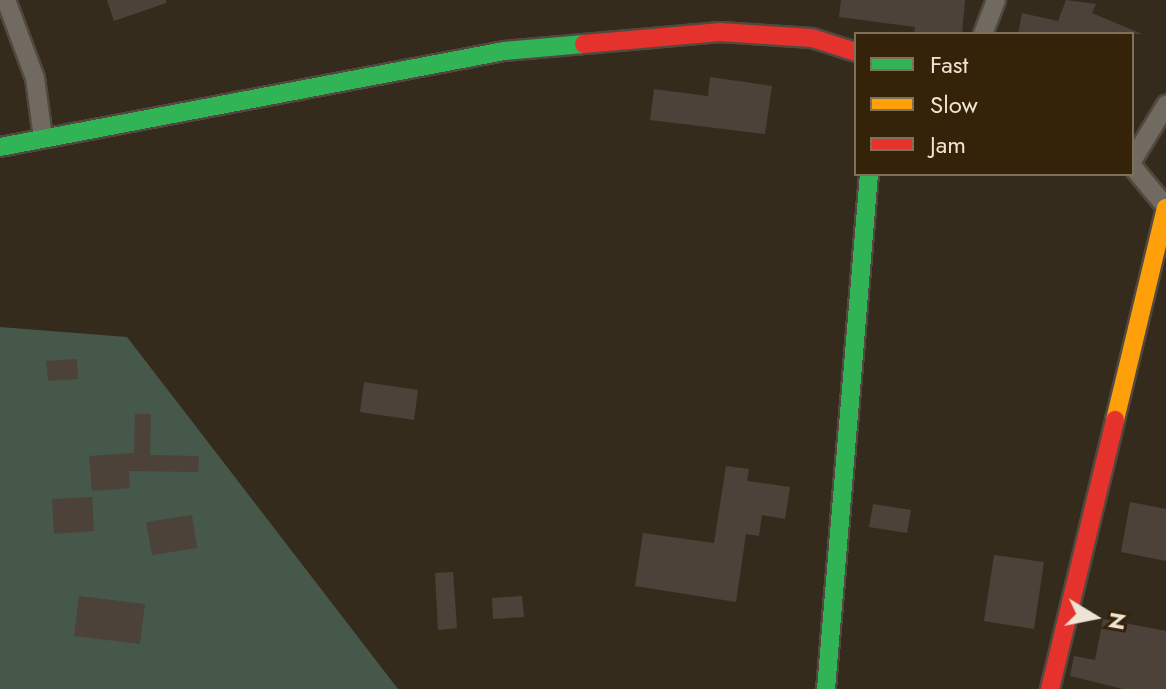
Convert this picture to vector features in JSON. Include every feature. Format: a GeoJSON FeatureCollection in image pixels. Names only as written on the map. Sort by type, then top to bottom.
{"type":"FeatureCollection","features":[{"type":"Feature","properties":{"kind":"street"},"geometry":{"type":"LineString","coordinates":[[6,0],[35,78],[43,138]]}},
{"type":"Feature","properties":{"kind":"street"},"geometry":{"type":"LineString","coordinates":[[984,32],[996,0]]}},
{"type":"Feature","properties":{"kind":"street"},"geometry":{"type":"LineString","coordinates":[[0,147],[504,51],[720,32],[812,38],[854,51]]}},
{"type":"Feature","properties":{"kind":"street"},"geometry":{"type":"LineString","coordinates":[[1134,161],[1166,105]]}},
{"type":"Feature","properties":{"kind":"street"},"geometry":{"type":"LineString","coordinates":[[1050,689],[1166,208],[1134,167]]}},
{"type":"Feature","properties":{"kind":"street"},"geometry":{"type":"LineString","coordinates":[[826,689],[869,176]]}},
{"type":"Feature","properties":{"kind":"green space"},"geometry":{"type":"Polygon","coordinates":[[[0,327],[127,337],[398,689],[0,689],[0,327]]]}},
{"type":"Feature","properties":{"kind":"building"},"geometry":{"type":"Polygon","coordinates":[[[107,0],[166,0],[166,3],[114,21],[107,0]]]}},
{"type":"Feature","properties":{"kind":"building"},"geometry":{"type":"Polygon","coordinates":[[[841,0],[965,0],[962,32],[914,32],[915,27],[839,17],[841,0]]]}},
{"type":"Feature","properties":{"kind":"building"},"geometry":{"type":"Polygon","coordinates":[[[1066,0],[1096,4],[1092,13],[1142,34],[1018,32],[1022,13],[1058,21],[1066,0]]]}},
{"type":"Feature","properties":{"kind":"building"},"geometry":{"type":"Polygon","coordinates":[[[710,77],[772,86],[765,134],[650,120],[654,89],[708,96],[710,77]]]}},
{"type":"Feature","properties":{"kind":"building"},"geometry":{"type":"Polygon","coordinates":[[[77,359],[78,379],[48,381],[46,361],[77,359]]]}},
{"type":"Feature","properties":{"kind":"building"},"geometry":{"type":"Polygon","coordinates":[[[364,382],[418,390],[414,420],[360,412],[364,382]]]}},
{"type":"Feature","properties":{"kind":"building"},"geometry":{"type":"Polygon","coordinates":[[[135,414],[151,414],[150,455],[199,456],[198,472],[129,471],[130,488],[92,491],[89,456],[134,453],[135,414]]]}},
{"type":"Feature","properties":{"kind":"building"},"geometry":{"type":"Polygon","coordinates":[[[726,466],[749,469],[747,481],[790,487],[785,519],[762,515],[759,536],[746,534],[736,602],[635,586],[643,533],[714,543],[726,466]]]}},
{"type":"Feature","properties":{"kind":"building"},"geometry":{"type":"Polygon","coordinates":[[[92,497],[94,531],[54,534],[52,499],[92,497]]]}},
{"type":"Feature","properties":{"kind":"building"},"geometry":{"type":"Polygon","coordinates":[[[1130,502],[1166,509],[1166,561],[1121,552],[1130,502]]]}},
{"type":"Feature","properties":{"kind":"building"},"geometry":{"type":"Polygon","coordinates":[[[873,504],[911,510],[907,533],[869,527],[873,504]]]}},
{"type":"Feature","properties":{"kind":"building"},"geometry":{"type":"Polygon","coordinates":[[[192,515],[197,548],[152,555],[146,522],[192,515]]]}},
{"type":"Feature","properties":{"kind":"building"},"geometry":{"type":"Polygon","coordinates":[[[994,555],[1044,562],[1034,629],[984,621],[994,555]]]}},
{"type":"Feature","properties":{"kind":"building"},"geometry":{"type":"Polygon","coordinates":[[[453,572],[457,628],[438,630],[435,573],[453,572]]]}},
{"type":"Feature","properties":{"kind":"building"},"geometry":{"type":"Polygon","coordinates":[[[79,596],[145,604],[140,644],[74,636],[79,596]]]}},
{"type":"Feature","properties":{"kind":"building"},"geometry":{"type":"Polygon","coordinates":[[[522,596],[524,617],[493,619],[492,598],[522,596]]]}},
{"type":"Feature","properties":{"kind":"building"},"geometry":{"type":"Polygon","coordinates":[[[1103,619],[1166,631],[1166,689],[1123,689],[1070,676],[1074,656],[1095,660],[1103,619]]]}},
{"type":"Feature","properties":{"kind":"traffic: fast"},"geometry":{"type":"LineString","coordinates":[[0,147],[504,51],[584,44]]}},
{"type":"Feature","properties":{"kind":"traffic: fast"},"geometry":{"type":"LineString","coordinates":[[826,689],[869,176]]}},
{"type":"Feature","properties":{"kind":"traffic: slow"},"geometry":{"type":"LineString","coordinates":[[1115,420],[1166,208]]}},
{"type":"Feature","properties":{"kind":"traffic: jam"},"geometry":{"type":"LineString","coordinates":[[584,44],[720,32],[812,38],[854,51]]}},
{"type":"Feature","properties":{"kind":"traffic: jam"},"geometry":{"type":"LineString","coordinates":[[1050,689],[1115,420]]}}]}
